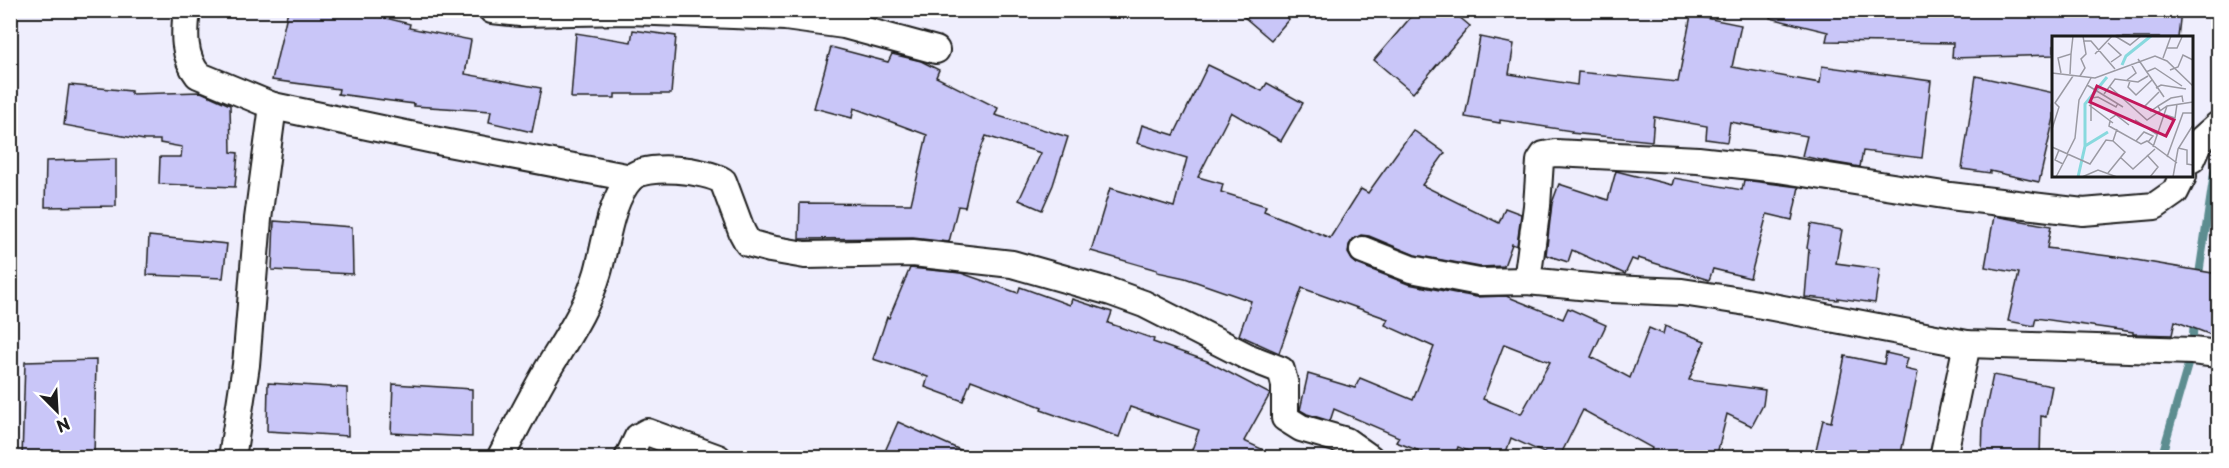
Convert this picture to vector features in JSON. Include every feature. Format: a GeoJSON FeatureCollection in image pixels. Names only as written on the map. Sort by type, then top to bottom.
{"type":"FeatureCollection","features":[{"type":"Feature","properties":{"kind":"street"},"geometry":{"type":"LineString","coordinates":[[187,10],[185,27],[187,56],[190,65],[198,75],[273,106],[631,178]]}},
{"type":"Feature","properties":{"kind":"street"},"geometry":{"type":"LineString","coordinates":[[492,10],[520,13],[630,11],[785,17],[844,26],[936,50]]}},
{"type":"Feature","properties":{"kind":"street"},"geometry":{"type":"LineString","coordinates":[[232,458],[246,365],[258,219],[273,106]]}},
{"type":"Feature","properties":{"kind":"street"},"geometry":{"type":"LineString","coordinates":[[2193,157],[2200,141],[2218,125]]}},
{"type":"Feature","properties":{"kind":"street"},"geometry":{"type":"LineString","coordinates":[[1527,281],[1537,206],[1540,161],[1544,155],[1555,153],[1698,160],[1778,169],[1961,198],[2083,212],[2155,206],[2175,192],[2182,177]]}},
{"type":"Feature","properties":{"kind":"street"},"geometry":{"type":"LineString","coordinates":[[500,458],[579,315],[598,275],[620,194],[631,178],[650,170],[681,170],[716,176],[723,181],[748,243],[770,249],[805,255],[914,253],[1012,264],[1111,292],[1144,304],[1250,358],[1281,370],[1286,385],[1285,418],[1301,428],[1346,441],[1370,458]]}},
{"type":"Feature","properties":{"kind":"street"},"geometry":{"type":"LineString","coordinates":[[1363,250],[1411,269],[1479,282],[1527,281],[1611,289],[1682,292],[1966,344],[2192,351],[2218,354]]}},
{"type":"Feature","properties":{"kind":"street"},"geometry":{"type":"LineString","coordinates":[[1943,458],[1966,344]]}},
{"type":"Feature","properties":{"kind":"street"},"geometry":{"type":"LineString","coordinates":[[628,458],[638,437],[647,432],[718,458]]}},
{"type":"Feature","properties":{"kind":"building"},"geometry":{"type":"Polygon","coordinates":[[[288,10],[354,10],[410,24],[409,28],[471,40],[465,74],[541,88],[532,132],[489,122],[491,111],[414,106],[414,104],[338,94],[339,89],[272,80],[288,10]]]}},
{"type":"Feature","properties":{"kind":"building"},"geometry":{"type":"Polygon","coordinates":[[[1236,10],[1278,10],[1289,19],[1271,40],[1236,10]]]}},
{"type":"Feature","properties":{"kind":"building"},"geometry":{"type":"Polygon","coordinates":[[[1417,10],[1451,10],[1470,26],[1413,93],[1374,60],[1417,10]]]}},
{"type":"Feature","properties":{"kind":"building"},"geometry":{"type":"Polygon","coordinates":[[[1771,10],[2181,10],[2178,36],[2052,36],[2052,55],[1952,58],[1953,43],[1826,41],[1828,32],[1770,18],[1771,10]]]}},
{"type":"Feature","properties":{"kind":"building"},"geometry":{"type":"Polygon","coordinates":[[[1691,15],[1741,25],[1732,67],[1820,83],[1822,66],[1931,81],[1922,158],[1863,151],[1860,167],[1830,162],[1802,156],[1807,136],[1730,122],[1727,142],[1706,139],[1707,126],[1654,117],[1652,141],[1571,133],[1572,131],[1500,120],[1500,123],[1465,117],[1480,37],[1514,44],[1509,74],[1577,85],[1578,72],[1678,82],[1691,15]]]}},
{"type":"Feature","properties":{"kind":"building"},"geometry":{"type":"Polygon","coordinates":[[[633,30],[676,36],[671,94],[615,94],[615,98],[571,98],[576,33],[631,42],[633,30]]]}},
{"type":"Feature","properties":{"kind":"building"},"geometry":{"type":"Polygon","coordinates":[[[831,47],[888,62],[892,54],[921,61],[939,70],[936,77],[998,108],[995,115],[1068,137],[1053,185],[1042,210],[1019,200],[1041,153],[986,136],[975,164],[965,207],[958,206],[949,242],[913,238],[799,239],[800,203],[911,204],[927,135],[854,108],[852,118],[814,108],[831,47]]]}},
{"type":"Feature","properties":{"kind":"building"},"geometry":{"type":"Polygon","coordinates":[[[1208,65],[1262,91],[1267,83],[1303,103],[1281,141],[1231,112],[1198,177],[1223,184],[1221,192],[1266,206],[1264,211],[1330,238],[1361,189],[1368,193],[1413,130],[1445,153],[1422,185],[1499,223],[1505,208],[1521,214],[1517,246],[1512,244],[1504,266],[1480,267],[1415,255],[1369,236],[1361,235],[1353,239],[1349,245],[1348,253],[1357,264],[1408,284],[1476,297],[1506,296],[1563,319],[1568,308],[1606,325],[1591,357],[1630,378],[1649,328],[1663,334],[1665,326],[1705,341],[1689,380],[1765,390],[1763,405],[1752,426],[1727,414],[1716,458],[1649,458],[1652,448],[1583,410],[1559,458],[1511,438],[1504,458],[1485,458],[1458,447],[1454,458],[1420,458],[1422,452],[1396,442],[1399,437],[1334,409],[1330,421],[1307,414],[1300,410],[1308,374],[1355,388],[1360,378],[1413,400],[1434,347],[1385,325],[1388,319],[1302,288],[1279,353],[1239,335],[1251,301],[1185,278],[1157,272],[1157,270],[1091,251],[1110,188],[1174,207],[1187,158],[1137,143],[1142,125],[1174,135],[1208,65]],[[1504,344],[1483,399],[1521,414],[1550,362],[1504,344]]]}},
{"type":"Feature","properties":{"kind":"building"},"geometry":{"type":"Polygon","coordinates":[[[1976,76],[2052,93],[2052,127],[2039,182],[1990,171],[1990,173],[1962,169],[1976,76]]]}},
{"type":"Feature","properties":{"kind":"building"},"geometry":{"type":"Polygon","coordinates":[[[69,85],[131,91],[131,94],[201,92],[230,105],[231,152],[238,153],[235,187],[159,184],[160,157],[181,157],[182,147],[160,143],[160,140],[144,140],[64,125],[69,85]]]}},
{"type":"Feature","properties":{"kind":"building"},"geometry":{"type":"Polygon","coordinates":[[[116,159],[116,206],[45,207],[46,161],[116,159]]]}},
{"type":"Feature","properties":{"kind":"building"},"geometry":{"type":"Polygon","coordinates":[[[1616,171],[1672,185],[1674,178],[1742,190],[1744,180],[1799,187],[1792,220],[1767,214],[1750,278],[1713,269],[1709,280],[1638,258],[1637,261],[1632,259],[1625,274],[1572,250],[1568,262],[1546,255],[1552,203],[1559,184],[1608,200],[1616,171]]]}},
{"type":"Feature","properties":{"kind":"building"},"geometry":{"type":"Polygon","coordinates":[[[1994,216],[2051,226],[2047,248],[2218,274],[2218,324],[2214,336],[2175,321],[2172,335],[2133,334],[2133,332],[2036,318],[2034,326],[2008,321],[2019,273],[1985,267],[1994,216]]]}},
{"type":"Feature","properties":{"kind":"building"},"geometry":{"type":"Polygon","coordinates":[[[274,221],[352,227],[353,274],[272,270],[274,221]]]}},
{"type":"Feature","properties":{"kind":"building"},"geometry":{"type":"Polygon","coordinates":[[[1811,224],[1842,230],[1836,263],[1880,269],[1875,303],[1838,298],[1838,300],[1805,297],[1809,249],[1807,248],[1811,224]]]}},
{"type":"Feature","properties":{"kind":"building"},"geometry":{"type":"Polygon","coordinates":[[[149,236],[227,244],[223,278],[147,275],[149,236]]]}},
{"type":"Feature","properties":{"kind":"building"},"geometry":{"type":"Polygon","coordinates":[[[910,268],[961,273],[1018,293],[1020,287],[1070,305],[1072,299],[1112,312],[1108,323],[1207,361],[1270,394],[1244,441],[1281,458],[1189,458],[1199,430],[1130,407],[1119,437],[1041,410],[1042,407],[971,380],[963,401],[925,387],[928,377],[873,359],[887,317],[889,318],[910,268]]]}},
{"type":"Feature","properties":{"kind":"building"},"geometry":{"type":"Polygon","coordinates":[[[1886,353],[1908,358],[1905,369],[1918,372],[1900,458],[1814,458],[1823,420],[1831,422],[1845,356],[1884,364],[1886,353]]]}},
{"type":"Feature","properties":{"kind":"building"},"geometry":{"type":"Polygon","coordinates":[[[96,360],[94,458],[22,458],[25,362],[96,360]]]}},
{"type":"Feature","properties":{"kind":"building"},"geometry":{"type":"Polygon","coordinates":[[[1993,375],[2052,386],[2046,417],[2041,416],[2040,458],[1982,458],[1983,422],[1993,375]]]}},
{"type":"Feature","properties":{"kind":"building"},"geometry":{"type":"Polygon","coordinates":[[[268,383],[347,388],[348,436],[267,431],[268,383]]]}},
{"type":"Feature","properties":{"kind":"building"},"geometry":{"type":"Polygon","coordinates":[[[393,384],[472,389],[472,437],[391,433],[393,384]]]}},
{"type":"Feature","properties":{"kind":"building"},"geometry":{"type":"Polygon","coordinates":[[[898,422],[978,458],[882,458],[898,422]]]}},
{"type":"Feature","properties":{"kind":"waterway"},"geometry":{"type":"LineString","coordinates":[[2198,281],[2218,159]]}},
{"type":"Feature","properties":{"kind":"waterway"},"geometry":{"type":"LineString","coordinates":[[2161,458],[2192,351],[2194,319]]}}]}
